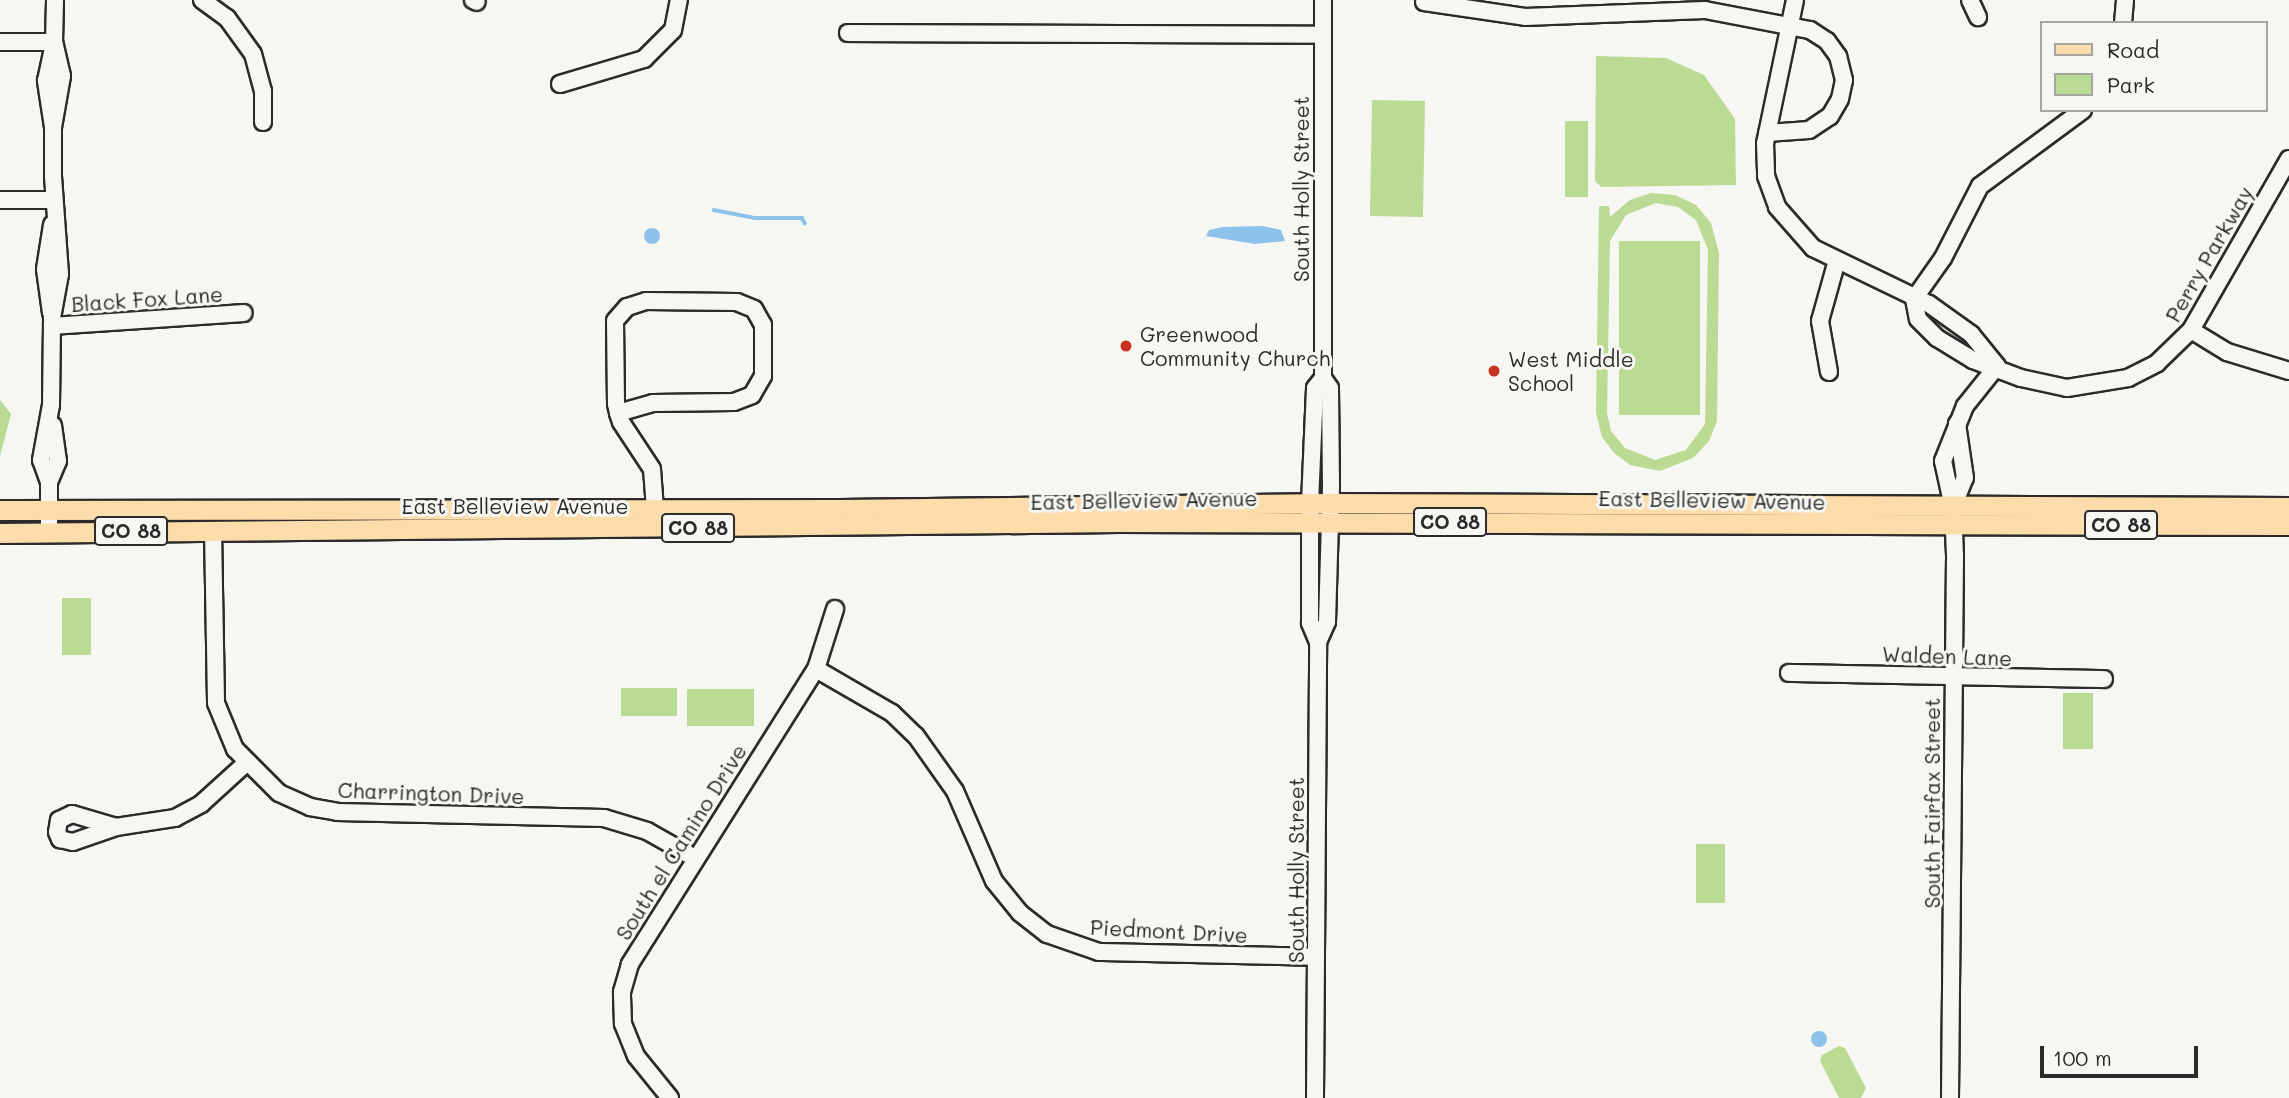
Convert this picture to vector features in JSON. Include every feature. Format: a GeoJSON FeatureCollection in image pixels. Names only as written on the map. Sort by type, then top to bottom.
{"type":"FeatureCollection","features":[{"type":"Feature","properties":{"kind":"main road","name":"East Belleview Avenue"},"geometry":{"type":"LineString","coordinates":[[1953,517],[2289,507]]}},
{"type":"Feature","properties":{"kind":"main road","name":"East Belleview Avenue"},"geometry":{"type":"LineString","coordinates":[[0,510],[1320,512],[1953,517],[2289,525]]}},
{"type":"Feature","properties":{"kind":"main road","name":"East Belleview Avenue"},"geometry":{"type":"LineString","coordinates":[[0,533],[1320,512]]}},
{"type":"Feature","properties":{"kind":"street"},"geometry":{"type":"LineString","coordinates":[[49,532],[50,482],[41,460],[51,405],[52,322],[45,269],[53,223],[53,127],[46,81],[54,42],[55,0]]}},
{"type":"Feature","properties":{"kind":"street"},"geometry":{"type":"LineString","coordinates":[[202,0],[221,13],[247,44],[257,64],[263,91],[263,122]]}},
{"type":"Feature","properties":{"kind":"street"},"geometry":{"type":"LineString","coordinates":[[221,13],[233,0]]}},
{"type":"Feature","properties":{"kind":"street"},"geometry":{"type":"LineString","coordinates":[[560,84],[644,59],[673,30],[680,0]]}},
{"type":"Feature","properties":{"kind":"street","name":"South Holly Street"},"geometry":{"type":"LineString","coordinates":[[1315,1098],[1318,642],[1327,622],[1315,388],[1323,378],[1323,0]]}},
{"type":"Feature","properties":{"kind":"street"},"geometry":{"type":"LineString","coordinates":[[1795,0],[1767,133],[1766,176],[1777,207],[1801,238],[1837,260],[1929,304],[1971,334],[1997,366]]}},
{"type":"Feature","properties":{"kind":"street"},"geometry":{"type":"LineString","coordinates":[[1970,0],[1978,17]]}},
{"type":"Feature","properties":{"kind":"street"},"geometry":{"type":"LineString","coordinates":[[2123,21],[2125,0]]}},
{"type":"Feature","properties":{"kind":"street"},"geometry":{"type":"LineString","coordinates":[[1424,2],[1525,17],[1650,6],[1728,12],[1790,24],[1827,41],[1840,64],[1843,88],[1836,107],[1822,123],[1797,134],[1767,133]]}},
{"type":"Feature","properties":{"kind":"street"},"geometry":{"type":"LineString","coordinates":[[848,33],[1323,35]]}},
{"type":"Feature","properties":{"kind":"street"},"geometry":{"type":"LineString","coordinates":[[0,42],[54,42]]}},
{"type":"Feature","properties":{"kind":"street"},"geometry":{"type":"LineString","coordinates":[[1914,299],[1943,258],[1980,186],[2079,112]]}},
{"type":"Feature","properties":{"kind":"street","name":"Perry Parkway"},"geometry":{"type":"LineString","coordinates":[[1914,299],[1918,319],[1930,333],[1973,360],[2053,386],[2100,386],[2157,363],[2191,330],[2289,159]]}},
{"type":"Feature","properties":{"kind":"street"},"geometry":{"type":"LineString","coordinates":[[0,200],[53,200]]}},
{"type":"Feature","properties":{"kind":"street"},"geometry":{"type":"LineString","coordinates":[[1829,372],[1820,321],[1837,260]]}},
{"type":"Feature","properties":{"kind":"street"},"geometry":{"type":"LineString","coordinates":[[618,413],[653,403],[734,402],[752,395],[763,376],[763,325],[754,309],[737,302],[646,301],[627,307],[614,326],[613,386],[618,413],[652,469],[655,509]]}},
{"type":"Feature","properties":{"kind":"street","name":"Black Fox Lane"},"geometry":{"type":"LineString","coordinates":[[52,322],[244,313]]}},
{"type":"Feature","properties":{"kind":"street"},"geometry":{"type":"LineString","coordinates":[[2191,330],[2227,352],[2289,371]]}},
{"type":"Feature","properties":{"kind":"street","name":"South Fairfax Street"},"geometry":{"type":"LineString","coordinates":[[1950,1098],[1953,517],[1965,478],[1957,424],[1971,395],[1997,366]]}},
{"type":"Feature","properties":{"kind":"street","name":"Charrington Drive"},"geometry":{"type":"LineString","coordinates":[[213,530],[216,703],[228,736],[246,764],[279,793],[319,809],[604,818],[647,831],[695,859]]}},
{"type":"Feature","properties":{"kind":"street","name":"South el Camino Drive"},"geometry":{"type":"LineString","coordinates":[[670,1098],[629,1042],[622,992],[637,950],[816,669],[835,609]]}},
{"type":"Feature","properties":{"kind":"street","name":"Piedmont Drive"},"geometry":{"type":"LineString","coordinates":[[816,669],[892,713],[916,736],[955,791],[994,880],[1020,913],[1047,934],[1099,952],[1316,957]]}},
{"type":"Feature","properties":{"kind":"street","name":"Walden Lane"},"geometry":{"type":"LineString","coordinates":[[1789,673],[2104,679]]}},
{"type":"Feature","properties":{"kind":"street"},"geometry":{"type":"LineString","coordinates":[[116,827],[154,823],[187,813],[246,764]]}},
{"type":"Feature","properties":{"kind":"green space"},"geometry":{"type":"Polygon","coordinates":[[[1596,56],[1666,58],[1704,75],[1735,119],[1736,185],[1601,187],[1595,181],[1596,56]]]}},
{"type":"Feature","properties":{"kind":"green space"},"geometry":{"type":"Polygon","coordinates":[[[1372,100],[1425,101],[1423,217],[1370,216],[1372,100]]]}},
{"type":"Feature","properties":{"kind":"green space"},"geometry":{"type":"Polygon","coordinates":[[[1565,121],[1588,121],[1588,197],[1565,197],[1565,121]]]}},
{"type":"Feature","properties":{"kind":"green space"},"geometry":{"type":"Polygon","coordinates":[[[1651,193],[1675,195],[1696,205],[1711,223],[1719,253],[1717,421],[1709,441],[1693,458],[1660,471],[1630,465],[1614,453],[1602,437],[1596,413],[1599,206],[1609,206],[1610,217],[1630,200],[1651,193]],[[1656,203],[1626,215],[1610,241],[1607,413],[1611,431],[1625,448],[1655,460],[1686,450],[1705,424],[1708,250],[1696,220],[1678,207],[1656,203]]]}},
{"type":"Feature","properties":{"kind":"green space"},"geometry":{"type":"Polygon","coordinates":[[[1619,241],[1700,241],[1700,415],[1619,415],[1619,241]]]}},
{"type":"Feature","properties":{"kind":"green space"},"geometry":{"type":"Polygon","coordinates":[[[0,400],[11,414],[0,456],[0,400]]]}},
{"type":"Feature","properties":{"kind":"green space"},"geometry":{"type":"Polygon","coordinates":[[[62,598],[91,598],[91,655],[62,655],[62,598]]]}},
{"type":"Feature","properties":{"kind":"green space"},"geometry":{"type":"Polygon","coordinates":[[[621,688],[677,688],[677,716],[621,716],[621,688]]]}},
{"type":"Feature","properties":{"kind":"green space"},"geometry":{"type":"Polygon","coordinates":[[[687,689],[754,689],[754,726],[687,726],[687,689]]]}},
{"type":"Feature","properties":{"kind":"green space"},"geometry":{"type":"Polygon","coordinates":[[[2063,693],[2093,693],[2093,749],[2063,749],[2063,693]]]}},
{"type":"Feature","properties":{"kind":"green space"},"geometry":{"type":"Polygon","coordinates":[[[1696,844],[1725,844],[1725,903],[1696,903],[1696,844]]]}},
{"type":"Feature","properties":{"kind":"green space"},"geometry":{"type":"Polygon","coordinates":[[[1839,1046],[1845,1048],[1866,1088],[1861,1098],[1839,1098],[1820,1061],[1822,1055],[1839,1046]]]}},
{"type":"Feature","properties":{"kind":"water"},"geometry":{"type":"Polygon","coordinates":[[[1263,226],[1281,230],[1285,241],[1255,244],[1206,236],[1209,230],[1223,227],[1263,226]]]}},
{"type":"Feature","properties":{"kind":"water"},"geometry":{"type":"Polygon","coordinates":[[[652,228],[658,230],[658,242],[652,244],[646,242],[644,236],[646,230],[652,228]]]}},
{"type":"Feature","properties":{"kind":"water"},"geometry":{"type":"Polygon","coordinates":[[[1819,1031],[1825,1033],[1825,1045],[1819,1047],[1813,1045],[1811,1039],[1813,1033],[1819,1031]]]}},
{"type":"Feature","properties":{"kind":"waterway"},"geometry":{"type":"LineString","coordinates":[[714,210],[755,218],[802,218],[805,223]]}},
{"type":"Feature","properties":{"kind":"place","name":"Greenwood Community Church"},"geometry":{"type":"Point","coordinates":[1126,346]}},
{"type":"Feature","properties":{"kind":"place","name":"West Middle School"},"geometry":{"type":"Point","coordinates":[1494,371]}}]}
